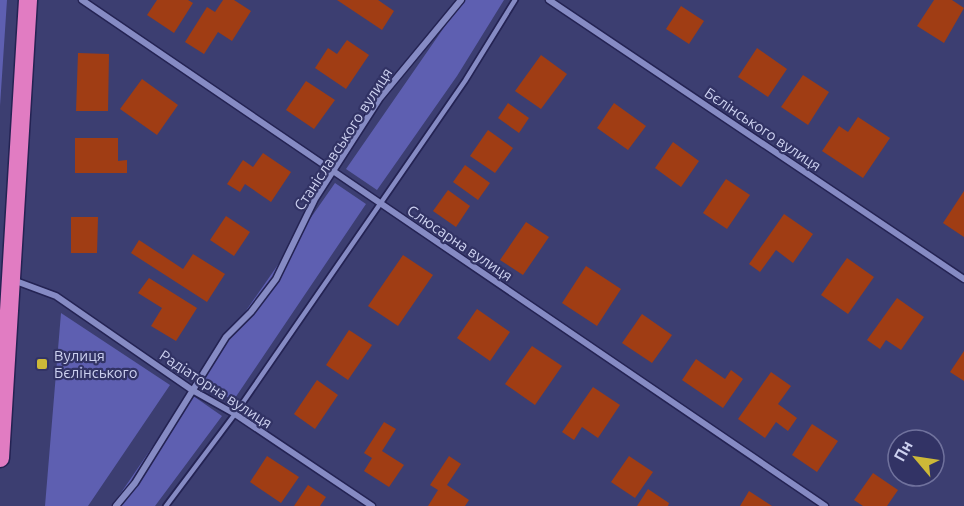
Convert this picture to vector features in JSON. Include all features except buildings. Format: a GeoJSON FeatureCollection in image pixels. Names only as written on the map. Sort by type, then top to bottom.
{"type":"FeatureCollection","features":[{"type":"Feature","properties":{"kind":"highway"},"geometry":{"type":"LineString","coordinates":[[0,458],[28,0]]}},
{"type":"Feature","properties":{"kind":"street","name":"Слюсарна вулиця"},"geometry":{"type":"LineString","coordinates":[[82,0],[820,505]]}},
{"type":"Feature","properties":{"kind":"street","name":"Станіславського вулиця"},"geometry":{"type":"LineString","coordinates":[[116,506],[135,483],[226,337],[276,279],[315,199],[380,98],[460,0]]}},
{"type":"Feature","properties":{"kind":"street","name":"Бєлінського вулиця"},"geometry":{"type":"LineString","coordinates":[[549,0],[964,279]]}},
{"type":"Feature","properties":{"kind":"street","name":"Радіаторна вулиця"},"geometry":{"type":"LineString","coordinates":[[12,280],[56,296],[192,390],[235,414],[372,506]]}},
{"type":"Feature","properties":{"kind":"lane"},"geometry":{"type":"LineString","coordinates":[[166,506],[235,414],[379,202],[465,81],[515,0]]}},
{"type":"Feature","properties":{"kind":"shaded area"},"geometry":{"type":"Polygon","coordinates":[[[0,0],[7,0],[0,106],[0,0]]]}},
{"type":"Feature","properties":{"kind":"shaded area"},"geometry":{"type":"Polygon","coordinates":[[[463,0],[504,0],[457,76],[377,190],[346,169],[463,0]]]}},
{"type":"Feature","properties":{"kind":"shaded area"},"geometry":{"type":"Polygon","coordinates":[[[335,183],[366,204],[233,401],[199,378],[335,183]]]}},
{"type":"Feature","properties":{"kind":"shaded area"},"geometry":{"type":"Polygon","coordinates":[[[61,313],[170,385],[88,506],[45,506],[61,313]]]}},
{"type":"Feature","properties":{"kind":"shaded area"},"geometry":{"type":"Polygon","coordinates":[[[189,393],[222,416],[155,506],[112,506],[189,393]]]}},
{"type":"Feature","properties":{"kind":"place","name":"Вулиця Бєлінського"},"geometry":{"type":"Point","coordinates":[42,364]}}]}
